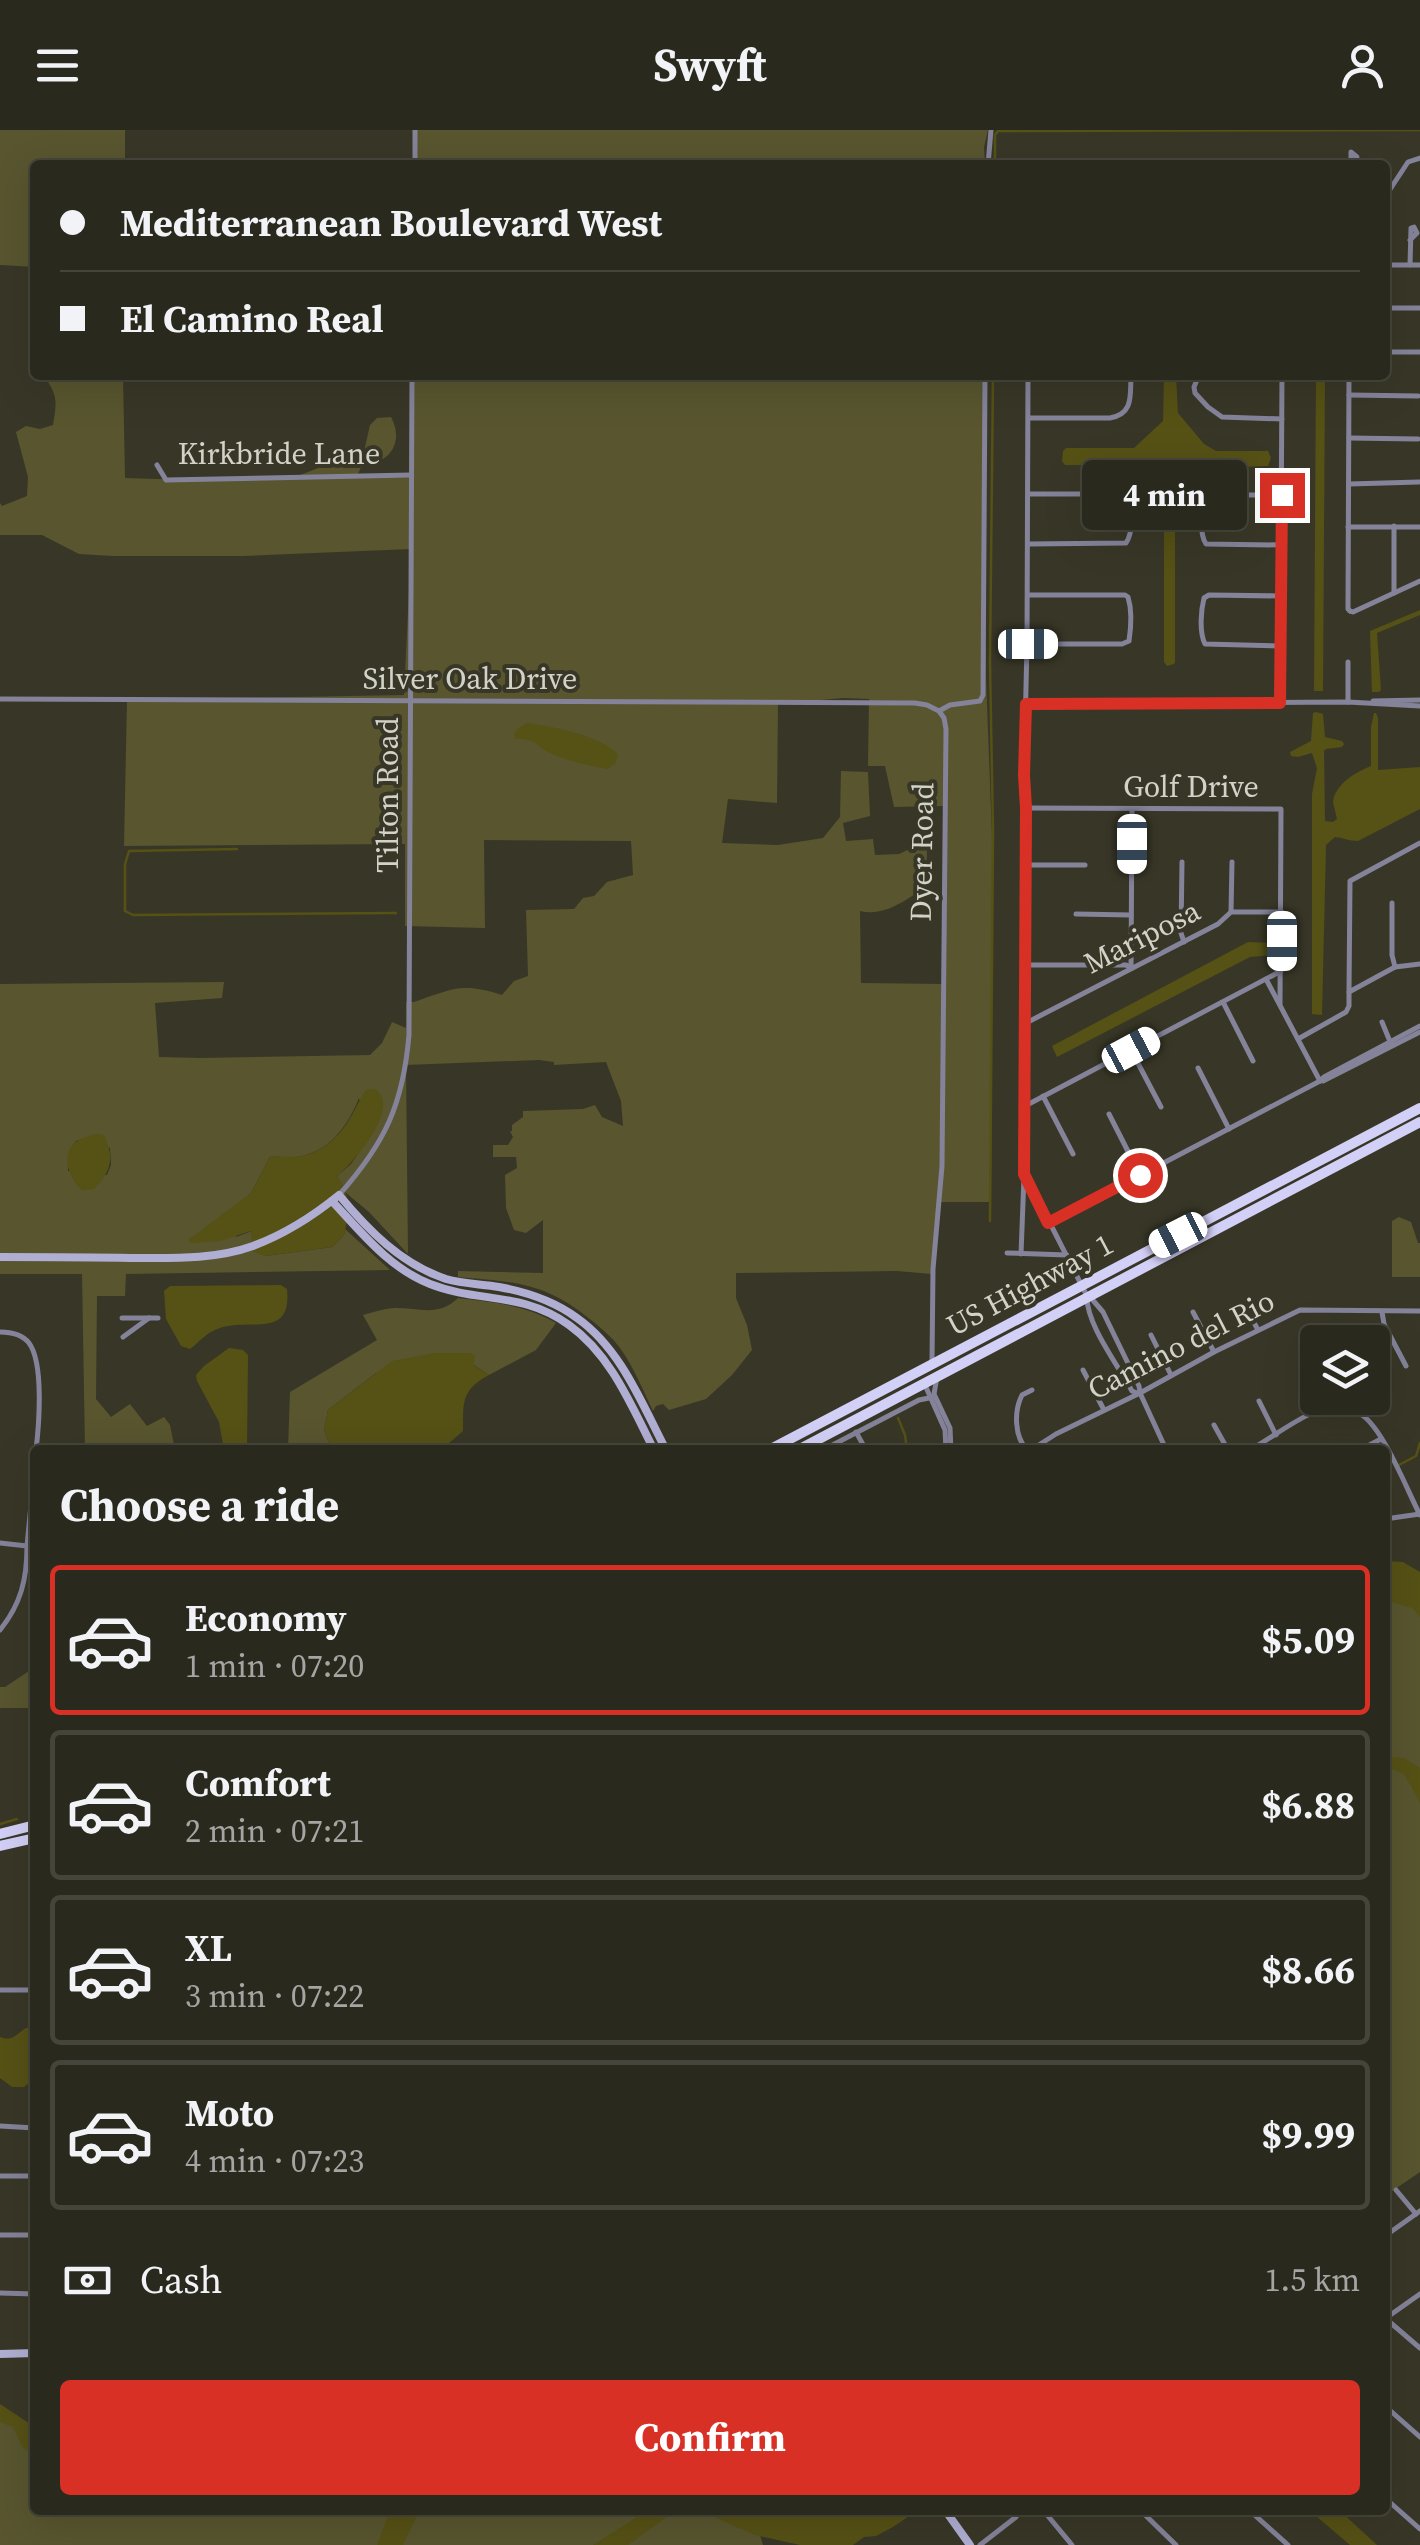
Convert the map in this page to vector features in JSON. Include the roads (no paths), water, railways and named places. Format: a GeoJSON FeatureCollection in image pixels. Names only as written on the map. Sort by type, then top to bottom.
{"type":"FeatureCollection","features":[{"type":"Feature","properties":{"kind":"main road"},"geometry":{"type":"LineString","coordinates":[[1277,1190],[1289,1176],[1420,1108]]}},
{"type":"Feature","properties":{"kind":"main road","name":"US Highway 1"},"geometry":{"type":"LineString","coordinates":[[779,1445],[935,1370],[1277,1190],[1420,1122]]}},
{"type":"Feature","properties":{"kind":"main road","name":"US Highway 1"},"geometry":{"type":"LineString","coordinates":[[808,1445],[924,1382],[946,1357],[1264,1204],[1277,1190]]}},
{"type":"Feature","properties":{"kind":"main road"},"geometry":{"type":"LineString","coordinates":[[924,1382],[946,1357]]}},
{"type":"Feature","properties":{"kind":"main road"},"geometry":{"type":"LineString","coordinates":[[912,1389],[935,1370]]}},
{"type":"Feature","properties":{"kind":"main road"},"geometry":{"type":"LineString","coordinates":[[0,1834],[30,1826]]}},
{"type":"Feature","properties":{"kind":"main road"},"geometry":{"type":"LineString","coordinates":[[0,1846],[30,1839]]}},
{"type":"Feature","properties":{"kind":"street"},"geometry":{"type":"LineString","coordinates":[[414,160],[415,130]]}},
{"type":"Feature","properties":{"kind":"street"},"geometry":{"type":"LineString","coordinates":[[988,160],[991,130]]}},
{"type":"Feature","properties":{"kind":"street"},"geometry":{"type":"LineString","coordinates":[[1390,189],[1408,162],[1420,158]]}},
{"type":"Feature","properties":{"kind":"street"},"geometry":{"type":"LineString","coordinates":[[1410,240],[1410,265]]}},
{"type":"Feature","properties":{"kind":"street"},"geometry":{"type":"LineString","coordinates":[[1390,265],[1420,265]]}},
{"type":"Feature","properties":{"kind":"street"},"geometry":{"type":"LineString","coordinates":[[1390,308],[1420,308]]}},
{"type":"Feature","properties":{"kind":"street"},"geometry":{"type":"LineString","coordinates":[[1390,352],[1420,352]]}},
{"type":"Feature","properties":{"kind":"street","name":"Tilton Road"},"geometry":{"type":"LineString","coordinates":[[335,1198],[359,1172],[386,1130],[406,1064],[409,1035],[412,380]]}},
{"type":"Feature","properties":{"kind":"street"},"geometry":{"type":"LineString","coordinates":[[938,711],[980,700],[983,695],[985,380]]}},
{"type":"Feature","properties":{"kind":"street"},"geometry":{"type":"LineString","coordinates":[[1020,1254],[1026,1023],[1028,380]]}},
{"type":"Feature","properties":{"kind":"street"},"geometry":{"type":"LineString","coordinates":[[1028,418],[1122,416],[1128,409],[1130,380]]}},
{"type":"Feature","properties":{"kind":"street"},"geometry":{"type":"LineString","coordinates":[[1197,380],[1195,393],[1222,417],[1282,419]]}},
{"type":"Feature","properties":{"kind":"street"},"geometry":{"type":"LineString","coordinates":[[1280,703],[1282,380]]}},
{"type":"Feature","properties":{"kind":"street"},"geometry":{"type":"LineString","coordinates":[[1349,380],[1349,614],[1420,581]]}},
{"type":"Feature","properties":{"kind":"street"},"geometry":{"type":"LineString","coordinates":[[1349,395],[1418,396]]}},
{"type":"Feature","properties":{"kind":"street"},"geometry":{"type":"LineString","coordinates":[[1349,438],[1418,439]]}},
{"type":"Feature","properties":{"kind":"street","name":"Kirkbride Lane"},"geometry":{"type":"LineString","coordinates":[[157,464],[166,480],[411,476]]}},
{"type":"Feature","properties":{"kind":"street"},"geometry":{"type":"LineString","coordinates":[[1348,484],[1418,482]]}},
{"type":"Feature","properties":{"kind":"street"},"geometry":{"type":"LineString","coordinates":[[1028,494],[1121,494],[1131,506],[1130,538],[1126,544],[1028,544]]}},
{"type":"Feature","properties":{"kind":"street"},"geometry":{"type":"LineString","coordinates":[[1281,546],[1209,545],[1203,540],[1202,520],[1203,500],[1208,496],[1282,495]]}},
{"type":"Feature","properties":{"kind":"street"},"geometry":{"type":"LineString","coordinates":[[1348,526],[1420,526]]}},
{"type":"Feature","properties":{"kind":"street"},"geometry":{"type":"LineString","coordinates":[[1394,526],[1394,594]]}},
{"type":"Feature","properties":{"kind":"street"},"geometry":{"type":"LineString","coordinates":[[1028,594],[1125,595],[1129,599],[1130,618],[1127,643],[1028,644]]}},
{"type":"Feature","properties":{"kind":"street"},"geometry":{"type":"LineString","coordinates":[[1281,596],[1206,596],[1202,601],[1202,638],[1208,644],[1281,646]]}},
{"type":"Feature","properties":{"kind":"street"},"geometry":{"type":"LineString","coordinates":[[1348,662],[1348,702]]}},
{"type":"Feature","properties":{"kind":"street","name":"Silver Oak Drive"},"geometry":{"type":"LineString","coordinates":[[0,699],[915,703],[938,711]]}},
{"type":"Feature","properties":{"kind":"street"},"geometry":{"type":"LineString","coordinates":[[1026,704],[1420,703]]}},
{"type":"Feature","properties":{"kind":"street","name":"Dyer Road"},"geometry":{"type":"LineString","coordinates":[[936,1407],[933,1269],[942,1147],[946,729],[938,711]]}},
{"type":"Feature","properties":{"kind":"street","name":"Golf Drive"},"geometry":{"type":"LineString","coordinates":[[1026,808],[1281,809],[1280,1004]]}},
{"type":"Feature","properties":{"kind":"street"},"geometry":{"type":"LineString","coordinates":[[1131,968],[1132,810]]}},
{"type":"Feature","properties":{"kind":"street"},"geometry":{"type":"LineString","coordinates":[[1298,1038],[1346,1012],[1350,1006],[1350,881],[1420,842]]}},
{"type":"Feature","properties":{"kind":"street"},"geometry":{"type":"LineString","coordinates":[[1182,862],[1184,942]]}},
{"type":"Feature","properties":{"kind":"street"},"geometry":{"type":"LineString","coordinates":[[1232,862],[1232,912]]}},
{"type":"Feature","properties":{"kind":"street"},"geometry":{"type":"LineString","coordinates":[[1026,865],[1085,865]]}},
{"type":"Feature","properties":{"kind":"street"},"geometry":{"type":"LineString","coordinates":[[1392,904],[1395,967]]}},
{"type":"Feature","properties":{"kind":"street","name":"Mariposa"},"geometry":{"type":"LineString","coordinates":[[1026,1023],[1218,924],[1232,912],[1282,912]]}},
{"type":"Feature","properties":{"kind":"street"},"geometry":{"type":"LineString","coordinates":[[1076,914],[1131,915]]}},
{"type":"Feature","properties":{"kind":"street"},"geometry":{"type":"LineString","coordinates":[[1350,992],[1395,967],[1420,964]]}},
{"type":"Feature","properties":{"kind":"street"},"geometry":{"type":"LineString","coordinates":[[1026,965],[1131,968]]}},
{"type":"Feature","properties":{"kind":"street"},"geometry":{"type":"LineString","coordinates":[[1025,1106],[1281,971]]}},
{"type":"Feature","properties":{"kind":"street","name":"Golf Drive"},"geometry":{"type":"LineString","coordinates":[[1266,980],[1320,1081]]}},
{"type":"Feature","properties":{"kind":"street"},"geometry":{"type":"LineString","coordinates":[[1222,1002],[1253,1061]]}},
{"type":"Feature","properties":{"kind":"street"},"geometry":{"type":"LineString","coordinates":[[1382,1022],[1392,1044]]}},
{"type":"Feature","properties":{"kind":"street"},"geometry":{"type":"LineString","coordinates":[[1048,1223],[1420,1029]]}},
{"type":"Feature","properties":{"kind":"street"},"geometry":{"type":"LineString","coordinates":[[1131,1050],[1162,1107]]}},
{"type":"Feature","properties":{"kind":"street"},"geometry":{"type":"LineString","coordinates":[[1198,1068],[1229,1129]]}},
{"type":"Feature","properties":{"kind":"street"},"geometry":{"type":"LineString","coordinates":[[1042,1096],[1073,1154]]}},
{"type":"Feature","properties":{"kind":"street"},"geometry":{"type":"LineString","coordinates":[[1109,1114],[1140,1175]]}},
{"type":"Feature","properties":{"kind":"street"},"geometry":{"type":"LineString","coordinates":[[1024,1174],[1085,1290],[1103,1312],[1166,1445]]}},
{"type":"Feature","properties":{"kind":"street"},"geometry":{"type":"LineString","coordinates":[[0,1257],[170,1258],[223,1254],[285,1232],[335,1198],[396,1254],[448,1285],[524,1303],[571,1326],[606,1362],[651,1445]]}},
{"type":"Feature","properties":{"kind":"street"},"geometry":{"type":"LineString","coordinates":[[1007,1253],[1067,1255]]}},
{"type":"Feature","properties":{"kind":"street"},"geometry":{"type":"LineString","coordinates":[[448,1285],[526,1293],[575,1316],[614,1355],[663,1445]]}},
{"type":"Feature","properties":{"kind":"street"},"geometry":{"type":"LineString","coordinates":[[1085,1290],[1087,1308],[1099,1335],[1132,1392],[1140,1393]]}},
{"type":"Feature","properties":{"kind":"street"},"geometry":{"type":"LineString","coordinates":[[1245,1306],[1258,1330]]}},
{"type":"Feature","properties":{"kind":"street","name":"Camino del Rio"},"geometry":{"type":"LineString","coordinates":[[1038,1445],[1300,1310],[1420,1311]]}},
{"type":"Feature","properties":{"kind":"street"},"geometry":{"type":"LineString","coordinates":[[1193,1312],[1214,1352]]}},
{"type":"Feature","properties":{"kind":"street"},"geometry":{"type":"LineString","coordinates":[[1382,1312],[1384,1324],[1406,1366]]}},
{"type":"Feature","properties":{"kind":"street"},"geometry":{"type":"LineString","coordinates":[[122,1318],[158,1318]]}},
{"type":"Feature","properties":{"kind":"street"},"geometry":{"type":"LineString","coordinates":[[123,1337],[149,1318]]}},
{"type":"Feature","properties":{"kind":"street"},"geometry":{"type":"LineString","coordinates":[[0,1332],[20,1336],[34,1352],[38,1387],[36,1445]]}},
{"type":"Feature","properties":{"kind":"street"},"geometry":{"type":"LineString","coordinates":[[1151,1335],[1171,1375]]}},
{"type":"Feature","properties":{"kind":"street"},"geometry":{"type":"LineString","coordinates":[[1083,1370],[1104,1410]]}},
{"type":"Feature","properties":{"kind":"street"},"geometry":{"type":"LineString","coordinates":[[924,1382],[949,1445]]}},
{"type":"Feature","properties":{"kind":"street"},"geometry":{"type":"LineString","coordinates":[[1024,1445],[1018,1438],[1018,1405],[1022,1395],[1032,1390]]}},
{"type":"Feature","properties":{"kind":"street"},"geometry":{"type":"LineString","coordinates":[[832,1445],[929,1398]]}},
{"type":"Feature","properties":{"kind":"street"},"geometry":{"type":"LineString","coordinates":[[1259,1401],[1276,1435]]}},
{"type":"Feature","properties":{"kind":"street"},"geometry":{"type":"LineString","coordinates":[[1259,1445],[1311,1415]]}},
{"type":"Feature","properties":{"kind":"street"},"geometry":{"type":"LineString","coordinates":[[1362,1415],[1384,1445]]}},
{"type":"Feature","properties":{"kind":"street"},"geometry":{"type":"LineString","coordinates":[[1214,1425],[1225,1445]]}},
{"type":"Feature","properties":{"kind":"street"},"geometry":{"type":"LineString","coordinates":[[856,1432],[863,1445]]}},
{"type":"Feature","properties":{"kind":"street"},"geometry":{"type":"LineString","coordinates":[[1370,1445],[1381,1440]]}},
{"type":"Feature","properties":{"kind":"street"},"geometry":{"type":"LineString","coordinates":[[1390,1457],[1420,1514],[1390,1517]]}},
{"type":"Feature","properties":{"kind":"street"},"geometry":{"type":"LineString","coordinates":[[0,1630],[14,1614],[27,1573],[30,1515]]}},
{"type":"Feature","properties":{"kind":"street"},"geometry":{"type":"LineString","coordinates":[[0,1543],[27,1546]]}},
{"type":"Feature","properties":{"kind":"street"},"geometry":{"type":"LineString","coordinates":[[0,1990],[30,1991]]}},
{"type":"Feature","properties":{"kind":"street"},"geometry":{"type":"LineString","coordinates":[[0,2126],[30,2128]]}},
{"type":"Feature","properties":{"kind":"street"},"geometry":{"type":"LineString","coordinates":[[0,2176],[30,2176]]}},
{"type":"Feature","properties":{"kind":"street"},"geometry":{"type":"LineString","coordinates":[[1390,2233],[1418,2213],[1396,2190]]}},
{"type":"Feature","properties":{"kind":"street"},"geometry":{"type":"LineString","coordinates":[[0,2235],[30,2235]]}},
{"type":"Feature","properties":{"kind":"street"},"geometry":{"type":"LineString","coordinates":[[0,2293],[30,2294]]}},
{"type":"Feature","properties":{"kind":"street"},"geometry":{"type":"LineString","coordinates":[[1390,2315],[1420,2294]]}},
{"type":"Feature","properties":{"kind":"street"},"geometry":{"type":"LineString","coordinates":[[1390,2322],[1420,2348]]}},
{"type":"Feature","properties":{"kind":"street"},"geometry":{"type":"LineString","coordinates":[[0,2354],[30,2353]]}},
{"type":"Feature","properties":{"kind":"street"},"geometry":{"type":"LineString","coordinates":[[1390,2410],[1420,2437]]}},
{"type":"Feature","properties":{"kind":"street"},"geometry":{"type":"LineString","coordinates":[[1390,2503],[1420,2530]]}},
{"type":"Feature","properties":{"kind":"street"},"geometry":{"type":"LineString","coordinates":[[949,2515],[970,2545]]}},
{"type":"Feature","properties":{"kind":"street"},"geometry":{"type":"LineString","coordinates":[[980,2545],[1017,2515]]}},
{"type":"Feature","properties":{"kind":"street"},"geometry":{"type":"LineString","coordinates":[[1048,2515],[1072,2545]]}},
{"type":"Feature","properties":{"kind":"street"},"geometry":{"type":"LineString","coordinates":[[1145,2515],[1176,2545]]}},
{"type":"Feature","properties":{"kind":"street"},"geometry":{"type":"LineString","coordinates":[[1255,2515],[1288,2545]]}},
{"type":"Feature","properties":{"kind":"street"},"geometry":{"type":"LineString","coordinates":[[1268,2545],[1277,2535]]}},
{"type":"Feature","properties":{"kind":"waterway"},"geometry":{"type":"LineString","coordinates":[[995,160],[998,131],[1420,130]]}},
{"type":"Feature","properties":{"kind":"waterway"},"geometry":{"type":"LineString","coordinates":[[990,1221],[993,380]]}},
{"type":"Feature","properties":{"kind":"waterway"},"geometry":{"type":"LineString","coordinates":[[237,849],[129,851],[125,864],[125,911],[133,915],[396,913]]}},
{"type":"Feature","properties":{"kind":"waterway"},"geometry":{"type":"LineString","coordinates":[[898,1418],[906,1445]]}},
{"type":"Feature","properties":{"kind":"waterway"},"geometry":{"type":"LineString","coordinates":[[1399,1465],[1416,1456],[1420,1443]]}},
{"type":"Feature","properties":{"kind":"waterway"},"geometry":{"type":"LineString","coordinates":[[0,1824],[17,1819]]}}]}
